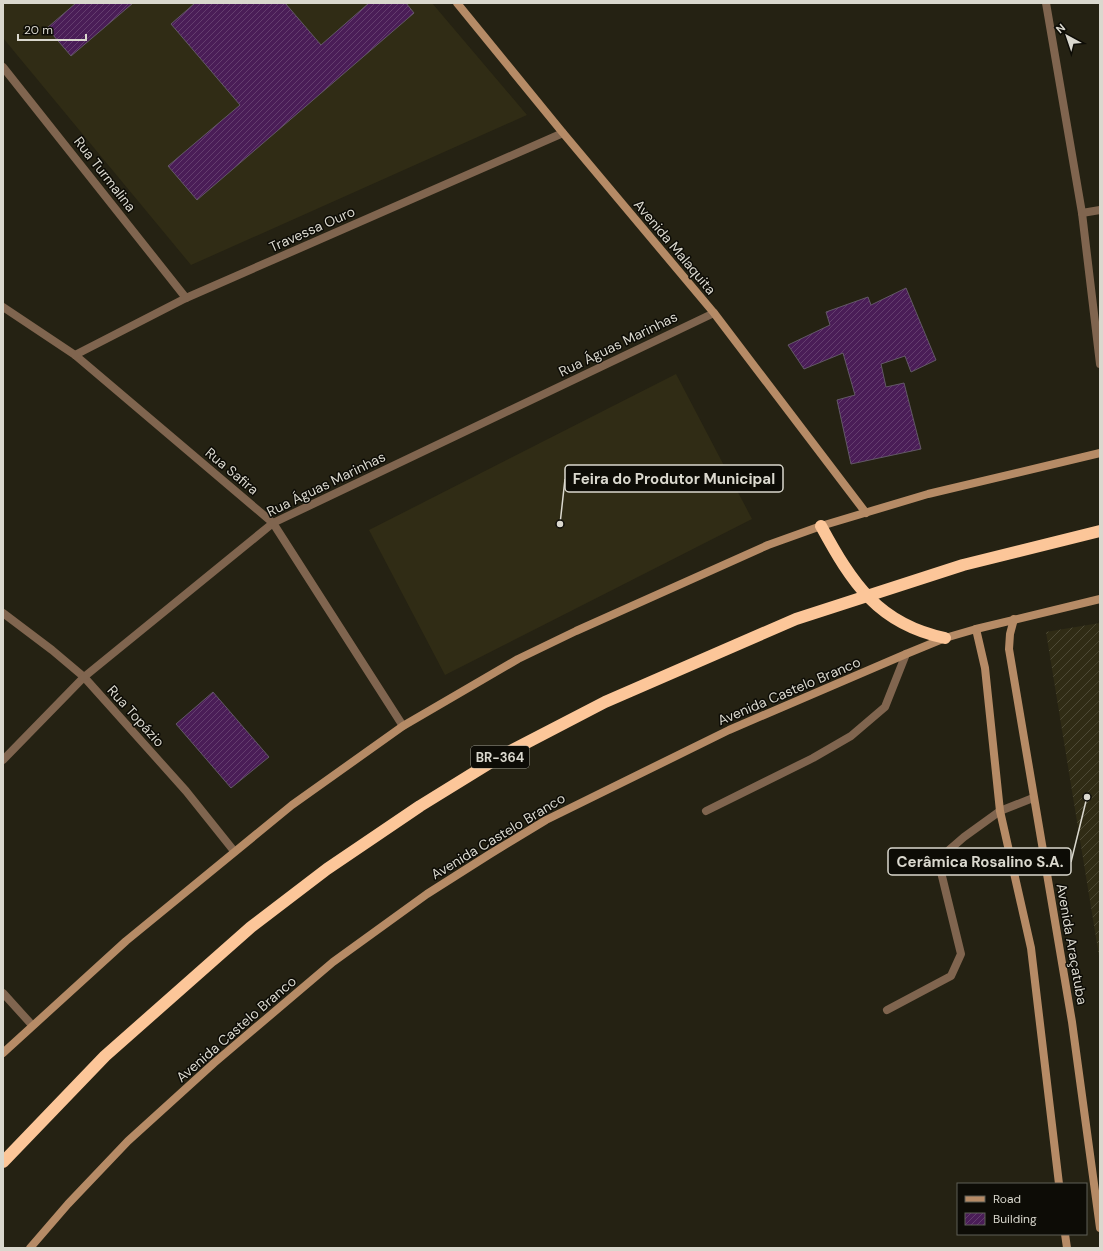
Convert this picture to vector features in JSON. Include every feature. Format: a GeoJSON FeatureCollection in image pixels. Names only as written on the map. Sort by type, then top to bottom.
{"type":"FeatureCollection","features":[{"type":"Feature","properties":{"kind":"highway"},"geometry":{"type":"LineString","coordinates":[[821,526],[840,563],[867,596],[890,616],[902,624],[916,630],[945,638]]}},
{"type":"Feature","properties":{"kind":"highway","name":"BR-364"},"geometry":{"type":"LineString","coordinates":[[3,1162],[105,1056],[251,927],[327,868],[420,806],[502,756],[605,702],[730,646],[796,619],[963,565],[1100,531]]}},
{"type":"Feature","properties":{"kind":"main road","name":"Avenida Malaquita"},"geometry":{"type":"LineString","coordinates":[[457,3],[563,133],[714,313],[866,513]]}},
{"type":"Feature","properties":{"kind":"main road"},"geometry":{"type":"LineString","coordinates":[[3,1053],[126,941],[292,805],[403,726],[518,659],[576,631],[768,545],[821,526],[928,494],[1100,453]]}},
{"type":"Feature","properties":{"kind":"main road","name":"Avenida Castelo Branco"},"geometry":{"type":"LineString","coordinates":[[30,1248],[68,1204],[128,1141],[214,1063],[333,962],[427,894],[546,820],[729,730],[945,638],[1014,619],[1100,599]]}},
{"type":"Feature","properties":{"kind":"main road","name":"Avenida Araçatuba"},"geometry":{"type":"LineString","coordinates":[[1014,619],[1010,634],[1009,649],[1072,1022],[1100,1228]]}},
{"type":"Feature","properties":{"kind":"main road"},"geometry":{"type":"LineString","coordinates":[[976,629],[985,668],[1000,811],[1031,948],[1059,1183]]}},
{"type":"Feature","properties":{"kind":"main road"},"geometry":{"type":"LineString","coordinates":[[1065,1235],[1067,1248]]}},
{"type":"Feature","properties":{"kind":"street"},"geometry":{"type":"LineString","coordinates":[[1046,3],[1082,213],[1100,364]]}},
{"type":"Feature","properties":{"kind":"street","name":"Rua Turmalina"},"geometry":{"type":"LineString","coordinates":[[3,67],[186,298]]}},
{"type":"Feature","properties":{"kind":"street","name":"Travessa Ouro"},"geometry":{"type":"LineString","coordinates":[[75,355],[186,298],[563,133]]}},
{"type":"Feature","properties":{"kind":"street"},"geometry":{"type":"LineString","coordinates":[[1082,213],[1100,210]]}},
{"type":"Feature","properties":{"kind":"street","name":"Rua Safira"},"geometry":{"type":"LineString","coordinates":[[3,306],[75,355],[273,523],[403,726]]}},
{"type":"Feature","properties":{"kind":"street","name":"Rua Águas Marinhas"},"geometry":{"type":"LineString","coordinates":[[3,760],[84,677],[273,523],[714,313]]}},
{"type":"Feature","properties":{"kind":"street","name":"Rua Topázio"},"geometry":{"type":"LineString","coordinates":[[3,613],[52,650],[84,677],[186,791],[234,851]]}},
{"type":"Feature","properties":{"kind":"street"},"geometry":{"type":"LineString","coordinates":[[706,810],[813,758],[851,736],[885,707],[906,654]]}},
{"type":"Feature","properties":{"kind":"street"},"geometry":{"type":"LineString","coordinates":[[887,1010],[951,976],[957,966],[961,954],[940,868],[946,855],[955,844],[1000,811],[1033,798]]}},
{"type":"Feature","properties":{"kind":"street"},"geometry":{"type":"LineString","coordinates":[[3,993],[32,1025]]}},
{"type":"Feature","properties":{"kind":"shaded area"},"geometry":{"type":"Polygon","coordinates":[[[3,3],[432,3],[527,115],[191,265],[3,38],[3,3]]]}},
{"type":"Feature","properties":{"kind":"shaded area"},"geometry":{"type":"Polygon","coordinates":[[[676,374],[752,519],[445,675],[369,530],[676,374]]]}},
{"type":"Feature","properties":{"kind":"shaded area"},"geometry":{"type":"Polygon","coordinates":[[[1100,623],[1100,962],[1046,632],[1100,623]]]}},
{"type":"Feature","properties":{"kind":"building"},"geometry":{"type":"Polygon","coordinates":[[[76,3],[133,3],[71,56],[47,28],[76,3]]]}},
{"type":"Feature","properties":{"kind":"building"},"geometry":{"type":"Polygon","coordinates":[[[195,3],[285,3],[321,45],[369,3],[406,3],[414,13],[197,200],[168,166],[240,105],[171,24],[195,3]]]}},
{"type":"Feature","properties":{"kind":"building"},"geometry":{"type":"Polygon","coordinates":[[[906,288],[936,360],[911,372],[905,356],[881,364],[886,387],[904,383],[921,449],[851,464],[837,400],[855,395],[843,353],[804,369],[788,345],[830,325],[826,312],[868,297],[871,305],[906,288]]]}},
{"type":"Feature","properties":{"kind":"building"},"geometry":{"type":"Polygon","coordinates":[[[213,692],[269,757],[231,788],[176,724],[213,692]]]}},
{"type":"Feature","properties":{"kind":"place","name":"Feira do Produtor Municipal"},"geometry":{"type":"Point","coordinates":[560,524]}},
{"type":"Feature","properties":{"kind":"place","name":"Cerâmica Rosalino S.A."},"geometry":{"type":"Point","coordinates":[1087,797]}}]}
